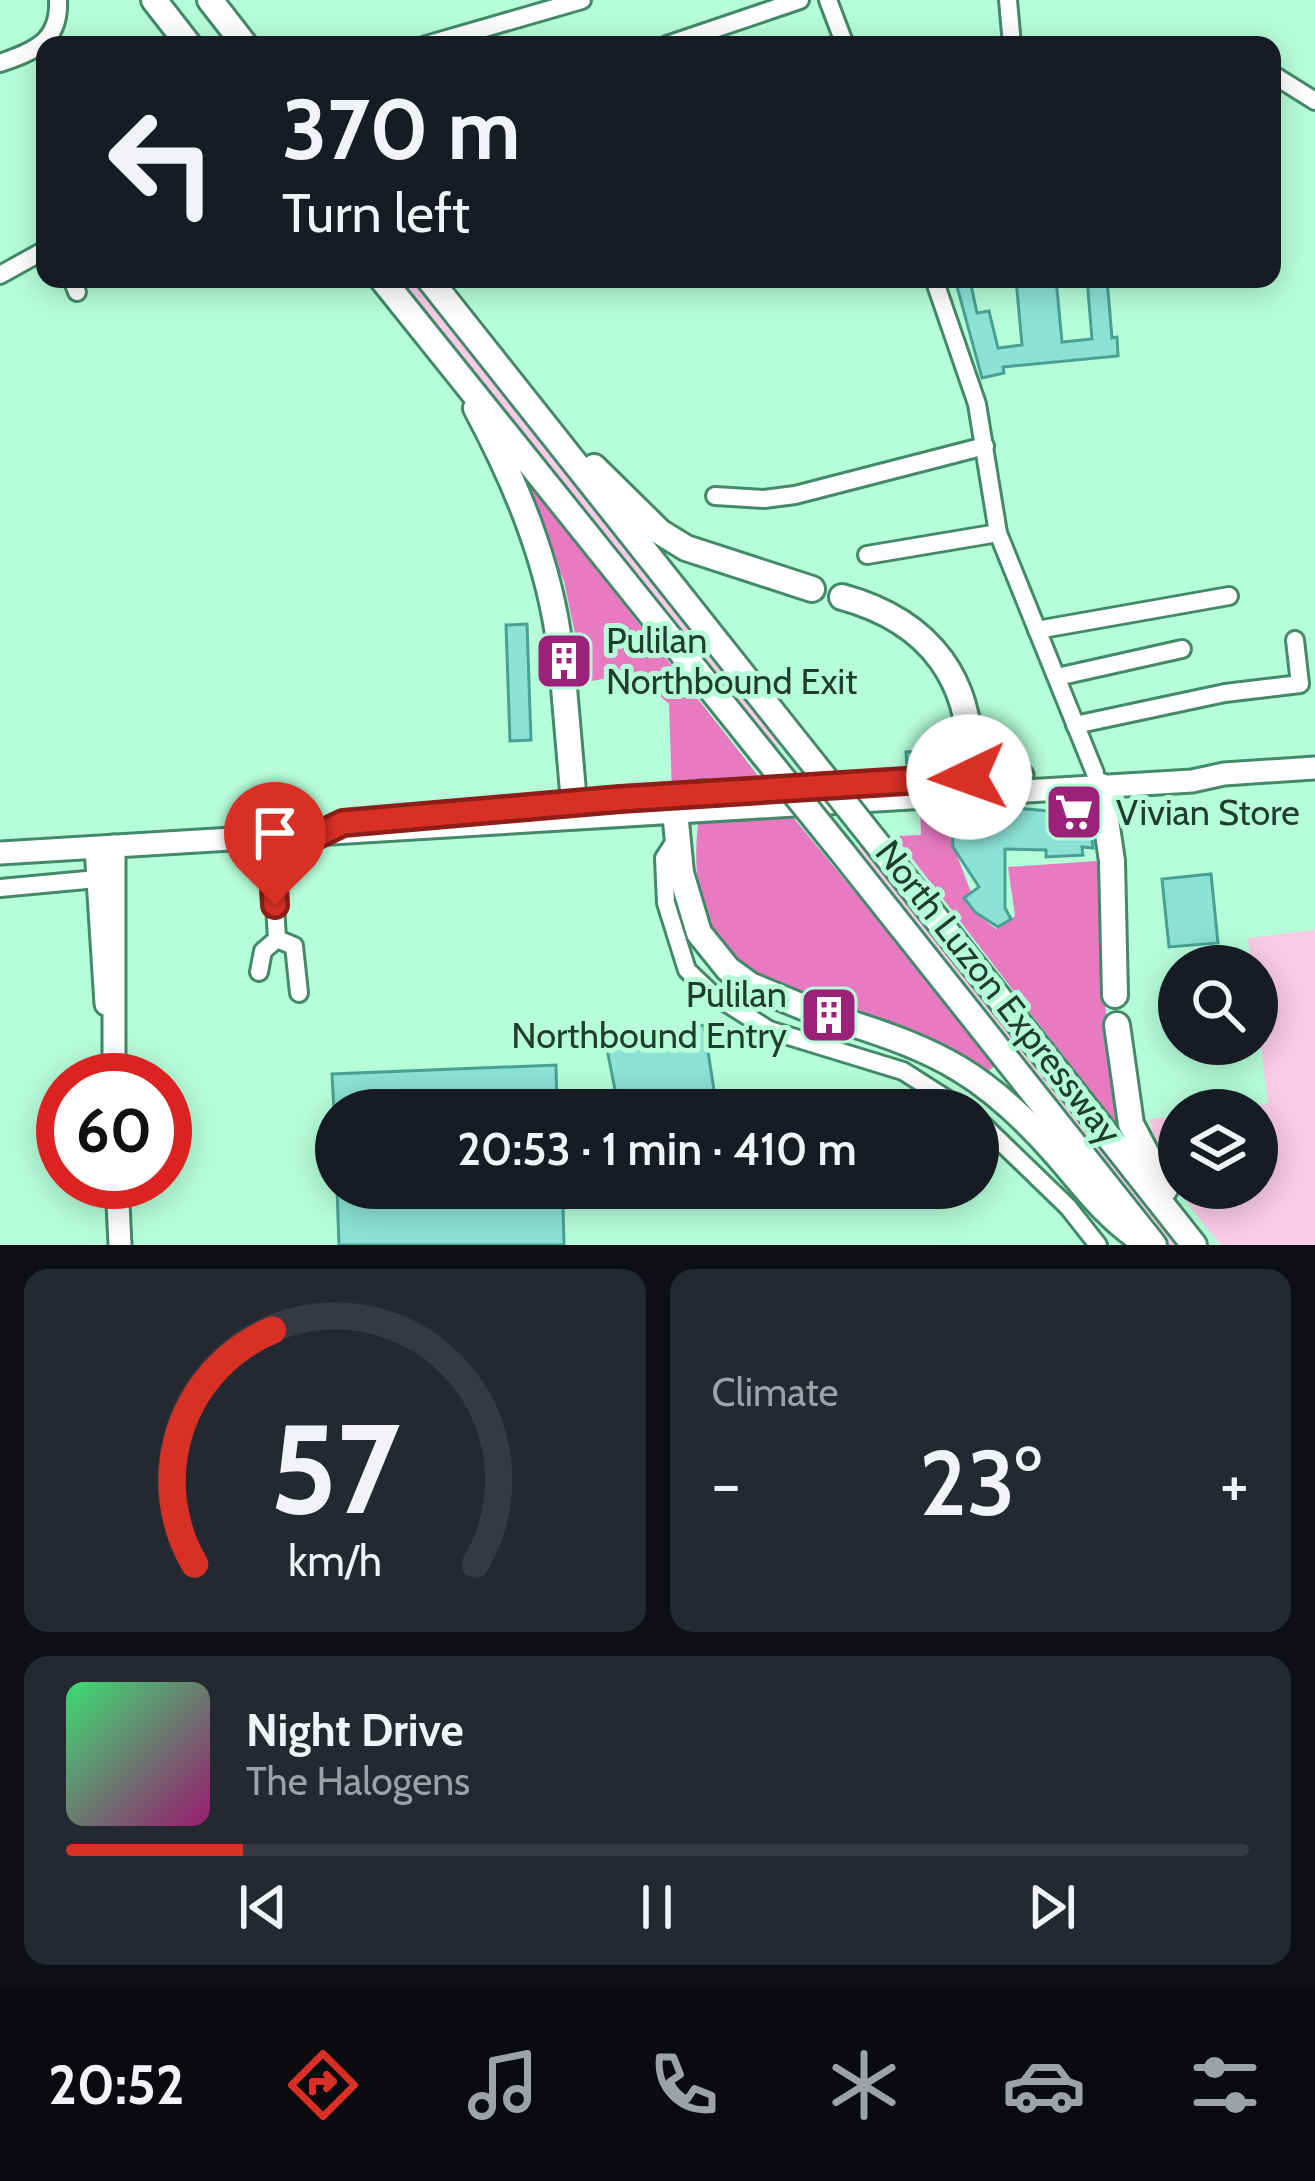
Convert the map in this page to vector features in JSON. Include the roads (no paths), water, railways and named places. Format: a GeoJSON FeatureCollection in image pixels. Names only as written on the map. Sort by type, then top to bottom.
{"type":"FeatureCollection","features":[{"type":"Feature","properties":{"kind":"highway"},"geometry":{"type":"LineString","coordinates":[[154,0],[183,36]]}},
{"type":"Feature","properties":{"kind":"highway"},"geometry":{"type":"LineString","coordinates":[[210,0],[238,36]]}},
{"type":"Feature","properties":{"kind":"highway","name":"North Luzon Expressway"},"geometry":{"type":"LineString","coordinates":[[390,288],[1151,1245]]}},
{"type":"Feature","properties":{"kind":"highway","name":"North Luzon Expressway"},"geometry":{"type":"LineString","coordinates":[[437,288],[1188,1238]]}},
{"type":"Feature","properties":{"kind":"highway"},"geometry":{"type":"LineString","coordinates":[[450,358],[500,454],[536,545],[560,649]]}},
{"type":"Feature","properties":{"kind":"highway"},"geometry":{"type":"LineString","coordinates":[[523,399],[660,532],[706,557],[812,589]]}},
{"type":"Feature","properties":{"kind":"highway"},"geometry":{"type":"LineString","coordinates":[[842,596],[900,618],[932,644],[961,709],[970,756],[969,777],[944,794]]}},
{"type":"Feature","properties":{"kind":"highway"},"geometry":{"type":"LineString","coordinates":[[563,676],[584,809]]}},
{"type":"Feature","properties":{"kind":"highway"},"geometry":{"type":"LineString","coordinates":[[1098,780],[1112,860],[1115,995]]}},
{"type":"Feature","properties":{"kind":"highway"},"geometry":{"type":"LineString","coordinates":[[703,794],[680,802],[674,811],[688,909],[712,952],[750,985],[815,1012]]}},
{"type":"Feature","properties":{"kind":"highway"},"geometry":{"type":"LineString","coordinates":[[840,1020],[912,1043],[973,1075],[1008,1102],[1114,1222],[1151,1245]]}},
{"type":"Feature","properties":{"kind":"highway"},"geometry":{"type":"LineString","coordinates":[[1117,1025],[1130,1124],[1188,1238]]}},
{"type":"Feature","properties":{"kind":"main road"},"geometry":{"type":"LineString","coordinates":[[584,809],[703,794],[969,777],[1098,780],[1315,768]]}},
{"type":"Feature","properties":{"kind":"main road"},"geometry":{"type":"LineString","coordinates":[[0,854],[98,860],[137,845],[318,835],[358,820],[584,809],[674,811],[1098,780]]}},
{"type":"Feature","properties":{"kind":"main road"},"geometry":{"type":"LineString","coordinates":[[98,860],[117,994],[111,1022],[112,1053]]}},
{"type":"Feature","properties":{"kind":"main road"},"geometry":{"type":"LineString","coordinates":[[119,1209],[120,1245]]}},
{"type":"Feature","properties":{"kind":"street"},"geometry":{"type":"LineString","coordinates":[[52,36],[58,0]]}},
{"type":"Feature","properties":{"kind":"street"},"geometry":{"type":"LineString","coordinates":[[457,36],[582,0]]}},
{"type":"Feature","properties":{"kind":"street"},"geometry":{"type":"LineString","coordinates":[[694,36],[800,0]]}},
{"type":"Feature","properties":{"kind":"street"},"geometry":{"type":"LineString","coordinates":[[828,0],[842,36]]}},
{"type":"Feature","properties":{"kind":"street"},"geometry":{"type":"LineString","coordinates":[[1008,0],[1011,36]]}},
{"type":"Feature","properties":{"kind":"street"},"geometry":{"type":"LineString","coordinates":[[0,64],[36,46]]}},
{"type":"Feature","properties":{"kind":"street"},"geometry":{"type":"LineString","coordinates":[[1281,80],[1315,101]]}},
{"type":"Feature","properties":{"kind":"street"},"geometry":{"type":"LineString","coordinates":[[0,275],[36,255]]}},
{"type":"Feature","properties":{"kind":"street"},"geometry":{"type":"LineString","coordinates":[[937,288],[970,377],[998,533],[1098,780]]}},
{"type":"Feature","properties":{"kind":"street"},"geometry":{"type":"LineString","coordinates":[[715,496],[764,499],[795,495],[985,446]]}},
{"type":"Feature","properties":{"kind":"street"},"geometry":{"type":"LineString","coordinates":[[867,555],[998,533]]}},
{"type":"Feature","properties":{"kind":"street"},"geometry":{"type":"LineString","coordinates":[[1037,630],[1229,596]]}},
{"type":"Feature","properties":{"kind":"street"},"geometry":{"type":"LineString","coordinates":[[1075,724],[1225,693],[1300,684],[1295,640]]}},
{"type":"Feature","properties":{"kind":"street"},"geometry":{"type":"LineString","coordinates":[[1057,677],[1182,649]]}},
{"type":"Feature","properties":{"kind":"street"},"geometry":{"type":"LineString","coordinates":[[271,838],[277,939]]}},
{"type":"Feature","properties":{"kind":"street"},"geometry":{"type":"LineString","coordinates":[[677,838],[664,858],[666,903],[687,970],[711,993],[770,1030],[903,1071],[931,1089]]}},
{"type":"Feature","properties":{"kind":"street"},"geometry":{"type":"LineString","coordinates":[[0,888],[98,860]]}},
{"type":"Feature","properties":{"kind":"street"},"geometry":{"type":"LineString","coordinates":[[259,972],[263,951],[277,939]]}},
{"type":"Feature","properties":{"kind":"street"},"geometry":{"type":"LineString","coordinates":[[277,939],[294,946],[299,993]]}},
{"type":"Feature","properties":{"kind":"street"},"geometry":{"type":"LineString","coordinates":[[999,1140],[1068,1207],[1098,1245]]}},
{"type":"Feature","properties":{"kind":"place","name":"Pulilan Northbound Exit"},"geometry":{"type":"Point","coordinates":[564,661]}},
{"type":"Feature","properties":{"kind":"place","name":"Vivian Store"},"geometry":{"type":"Point","coordinates":[1074,812]}},
{"type":"Feature","properties":{"kind":"place","name":"Pulilan Northbound Entry"},"geometry":{"type":"Point","coordinates":[829,1015]}}]}
